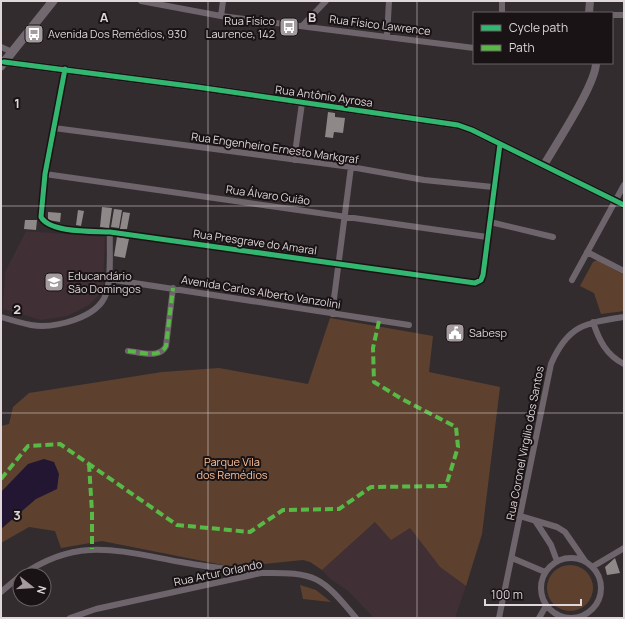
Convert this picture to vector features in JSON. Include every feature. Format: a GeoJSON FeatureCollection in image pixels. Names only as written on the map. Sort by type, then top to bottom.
{"type":"FeatureCollection","features":[{"type":"Feature","properties":{"kind":"main road"},"geometry":{"type":"LineString","coordinates":[[2,64],[52,1]]}},
{"type":"Feature","properties":{"kind":"street","name":"Rua Físico Lawrence"},"geometry":{"type":"LineString","coordinates":[[141,1],[221,16],[303,25],[473,48]]}},
{"type":"Feature","properties":{"kind":"street"},"geometry":{"type":"LineString","coordinates":[[221,16],[223,1]]}},
{"type":"Feature","properties":{"kind":"street"},"geometry":{"type":"LineString","coordinates":[[303,25],[326,1]]}},
{"type":"Feature","properties":{"kind":"street"},"geometry":{"type":"LineString","coordinates":[[387,36],[389,1]]}},
{"type":"Feature","properties":{"kind":"street"},"geometry":{"type":"LineString","coordinates":[[502,1],[502,12]]}},
{"type":"Feature","properties":{"kind":"street"},"geometry":{"type":"LineString","coordinates":[[589,12],[590,1]]}},
{"type":"Feature","properties":{"kind":"street"},"geometry":{"type":"LineString","coordinates":[[613,15],[624,15]]}},
{"type":"Feature","properties":{"kind":"street"},"geometry":{"type":"LineString","coordinates":[[1,47],[12,52]]}},
{"type":"Feature","properties":{"kind":"street","name":"Rua Antônio Ayrosa"},"geometry":{"type":"LineString","coordinates":[[2,64],[65,69],[458,125],[472,130],[624,205]]}},
{"type":"Feature","properties":{"kind":"street"},"geometry":{"type":"LineString","coordinates":[[544,165],[583,98],[594,73],[596,64]]}},
{"type":"Feature","properties":{"kind":"street","name":"Rua Presgrave do Amaral"},"geometry":{"type":"LineString","coordinates":[[65,69],[45,174],[40,217],[43,221],[52,226],[61,228],[110,232],[475,283],[481,280],[483,275],[493,187],[500,144]]}},
{"type":"Feature","properties":{"kind":"street"},"geometry":{"type":"LineString","coordinates":[[294,160],[302,103]]}},
{"type":"Feature","properties":{"kind":"street","name":"Rua Engenheiro Ernesto Markgraf"},"geometry":{"type":"LineString","coordinates":[[54,128],[351,167],[424,180],[493,187]]}},
{"type":"Feature","properties":{"kind":"street"},"geometry":{"type":"LineString","coordinates":[[332,314],[340,263],[351,167]]}},
{"type":"Feature","properties":{"kind":"street","name":"Rua Álvaro Guião"},"geometry":{"type":"LineString","coordinates":[[45,174],[488,237]]}},
{"type":"Feature","properties":{"kind":"street"},"geometry":{"type":"LineString","coordinates":[[572,280],[614,200],[624,185]]}},
{"type":"Feature","properties":{"kind":"street"},"geometry":{"type":"LineString","coordinates":[[490,222],[553,237]]}},
{"type":"Feature","properties":{"kind":"street"},"geometry":{"type":"LineString","coordinates":[[1,317],[31,325],[57,325],[79,318],[96,308],[102,302],[106,294],[110,232]]}},
{"type":"Feature","properties":{"kind":"street"},"geometry":{"type":"LineString","coordinates":[[587,252],[624,271]]}},
{"type":"Feature","properties":{"kind":"street","name":"Avenida Carlos Alberto Vanzolini"},"geometry":{"type":"LineString","coordinates":[[108,279],[409,325]]}},
{"type":"Feature","properties":{"kind":"street"},"geometry":{"type":"LineString","coordinates":[[128,351],[159,354],[163,352],[166,346],[173,288]]}},
{"type":"Feature","properties":{"kind":"street","name":"Rua Coronel Virgilio dos Santos"},"geometry":{"type":"LineString","coordinates":[[499,618],[551,364],[558,348],[566,337],[578,328],[593,322],[624,317]]}},
{"type":"Feature","properties":{"kind":"street"},"geometry":{"type":"LineString","coordinates":[[593,322],[604,347],[610,355],[624,364]]}},
{"type":"Feature","properties":{"kind":"street"},"geometry":{"type":"LineString","coordinates":[[520,516],[557,527],[565,532],[585,561],[598,574],[601,584],[600,594],[594,606],[584,617],[564,618],[546,606],[541,589],[545,572],[557,561],[566,558],[576,558],[585,561]]}},
{"type":"Feature","properties":{"kind":"street"},"geometry":{"type":"LineString","coordinates":[[536,522],[551,545],[557,561]]}},
{"type":"Feature","properties":{"kind":"street"},"geometry":{"type":"LineString","coordinates":[[592,567],[624,548]]}},
{"type":"Feature","properties":{"kind":"street"},"geometry":{"type":"LineString","coordinates":[[36,567],[55,556],[87,549],[105,549],[183,563],[261,573]]}},
{"type":"Feature","properties":{"kind":"street"},"geometry":{"type":"LineString","coordinates":[[512,558],[545,572]]}},
{"type":"Feature","properties":{"kind":"street","name":"Rua Artur Orlando"},"geometry":{"type":"LineString","coordinates":[[70,618],[96,609],[261,573],[298,574],[323,582],[356,618]]}},
{"type":"Feature","properties":{"kind":"street"},"geometry":{"type":"LineString","coordinates":[[1,592],[12,583]]}},
{"type":"Feature","properties":{"kind":"street"},"geometry":{"type":"LineString","coordinates":[[539,618],[546,606]]}},
{"type":"Feature","properties":{"kind":"shaded area","name":"Educandário São Domingos"},"geometry":{"type":"Polygon","coordinates":[[[26,231],[105,237],[103,291],[89,305],[67,316],[41,320],[3,309],[5,272],[26,231]]]}},
{"type":"Feature","properties":{"kind":"shaded area"},"geometry":{"type":"Polygon","coordinates":[[[44,459],[54,462],[59,474],[57,489],[36,499],[1,529],[1,492],[28,464],[44,459]]]}},
{"type":"Feature","properties":{"kind":"shaded area"},"geometry":{"type":"Polygon","coordinates":[[[375,522],[410,528],[440,567],[466,586],[455,618],[374,618],[347,590],[330,579],[322,570],[375,522]]]}},
{"type":"Feature","properties":{"kind":"green space"},"geometry":{"type":"Polygon","coordinates":[[[597,260],[624,275],[624,311],[601,314],[594,293],[580,286],[593,262],[597,260]]]}},
{"type":"Feature","properties":{"kind":"green space","name":"Parque Vila dos Remédios"},"geometry":{"type":"Polygon","coordinates":[[[330,318],[433,336],[429,372],[500,387],[482,534],[466,586],[440,567],[410,528],[391,540],[375,522],[322,570],[310,562],[303,560],[233,567],[102,541],[61,548],[55,531],[29,527],[1,543],[1,426],[9,424],[13,407],[29,393],[162,372],[219,368],[308,384],[330,318]]]}},
{"type":"Feature","properties":{"kind":"green space"},"geometry":{"type":"Polygon","coordinates":[[[565,565],[575,565],[583,569],[589,575],[593,583],[593,593],[589,601],[583,607],[575,611],[565,611],[557,607],[551,601],[547,593],[547,583],[551,575],[557,569],[565,565]]]}},
{"type":"Feature","properties":{"kind":"green space"},"geometry":{"type":"Polygon","coordinates":[[[300,585],[316,590],[331,602],[303,599],[300,585]]]}},
{"type":"Feature","properties":{"kind":"building"},"geometry":{"type":"Polygon","coordinates":[[[328,112],[335,113],[335,117],[345,118],[343,133],[334,132],[333,138],[325,137],[328,112]]]}},
{"type":"Feature","properties":{"kind":"building"},"geometry":{"type":"Polygon","coordinates":[[[102,207],[112,208],[109,228],[100,227],[102,207]]]}},
{"type":"Feature","properties":{"kind":"building"},"geometry":{"type":"Polygon","coordinates":[[[114,209],[122,210],[119,228],[111,227],[114,209]]]}},
{"type":"Feature","properties":{"kind":"building"},"geometry":{"type":"Polygon","coordinates":[[[78,210],[84,211],[81,226],[76,225],[78,210]]]}},
{"type":"Feature","properties":{"kind":"building"},"geometry":{"type":"Polygon","coordinates":[[[48,212],[61,213],[60,222],[48,220],[48,212]]]}},
{"type":"Feature","properties":{"kind":"building"},"geometry":{"type":"Polygon","coordinates":[[[123,212],[130,213],[127,229],[120,229],[123,212]]]}},
{"type":"Feature","properties":{"kind":"building"},"geometry":{"type":"Polygon","coordinates":[[[25,220],[37,220],[36,230],[24,229],[25,220]]]}},
{"type":"Feature","properties":{"kind":"building"},"geometry":{"type":"Polygon","coordinates":[[[117,237],[129,239],[125,258],[114,256],[117,237]]]}},
{"type":"Feature","properties":{"kind":"building"},"geometry":{"type":"Polygon","coordinates":[[[615,558],[620,573],[607,575],[605,567],[615,558]]]}},
{"type":"Feature","properties":{"kind":"marked path"},"geometry":{"type":"LineString","coordinates":[[128,351],[155,354],[163,350],[166,346],[173,288]]}},
{"type":"Feature","properties":{"kind":"marked path"},"geometry":{"type":"LineString","coordinates":[[1,479],[28,446],[60,444],[177,525],[250,532],[283,510],[339,509],[371,487],[446,486],[458,447],[456,427],[402,399],[374,382],[373,348],[379,321]]}},
{"type":"Feature","properties":{"kind":"marked path"},"geometry":{"type":"LineString","coordinates":[[89,464],[92,512],[92,549]]}},
{"type":"Feature","properties":{"kind":"cycle path"},"geometry":{"type":"LineString","coordinates":[[4,62],[197,87],[458,125],[472,130],[624,205]]}},
{"type":"Feature","properties":{"kind":"cycle path"},"geometry":{"type":"LineString","coordinates":[[65,69],[45,174],[41,217],[46,222],[62,229],[110,232],[475,283],[481,280],[483,275],[500,144]]}},
{"type":"Feature","properties":{"kind":"place","name":"Rua Físico Laurence, 142"},"geometry":{"type":"Point","coordinates":[289,27]}},
{"type":"Feature","properties":{"kind":"place","name":"Avenida Dos Remédios, 930"},"geometry":{"type":"Point","coordinates":[34,34]}},
{"type":"Feature","properties":{"kind":"place","name":"Educandário São Domingos"},"geometry":{"type":"Point","coordinates":[54,282]}},
{"type":"Feature","properties":{"kind":"place","name":"Sabesp"},"geometry":{"type":"Point","coordinates":[455,333]}}]}
